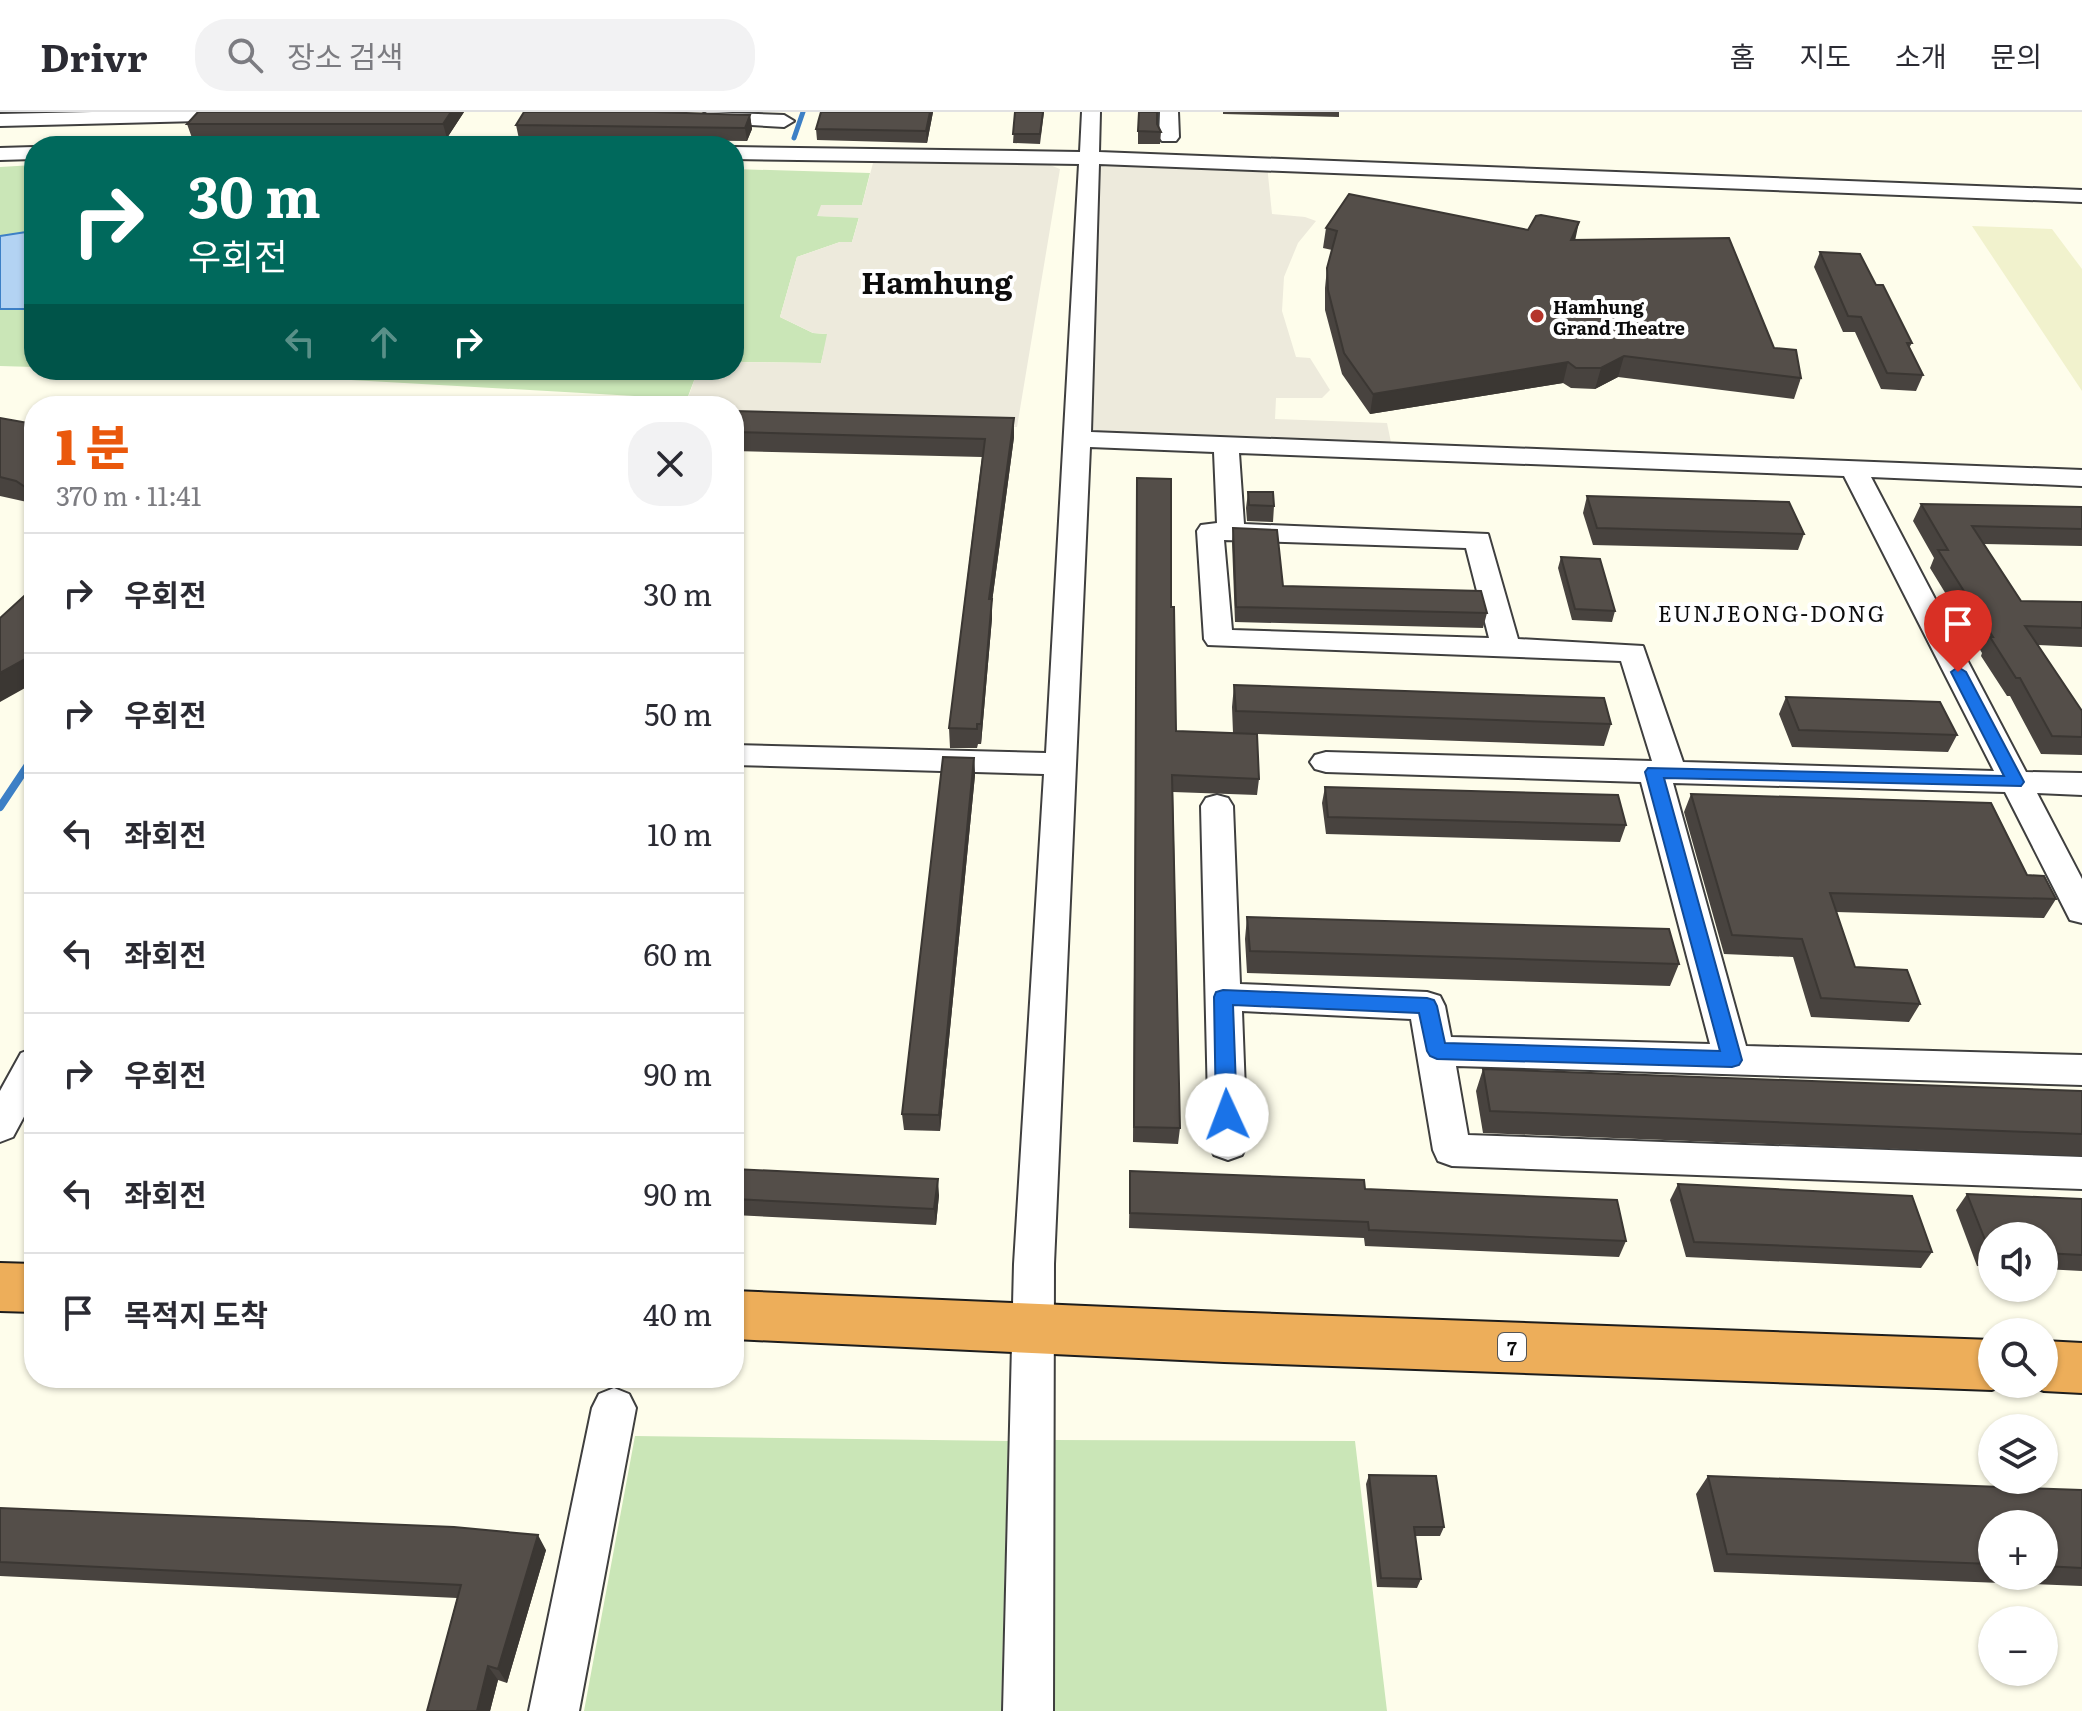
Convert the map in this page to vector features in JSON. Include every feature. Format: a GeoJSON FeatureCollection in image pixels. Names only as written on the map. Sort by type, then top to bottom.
{"type":"FeatureCollection","features":[{"type":"Feature","properties":{"kind":"highway"},"geometry":{"type":"LineString","coordinates":[[0,1287],[24,1288]]}},
{"type":"Feature","properties":{"kind":"highway","name":"7"},"geometry":{"type":"LineString","coordinates":[[744,1315],[1978,1364]]}},
{"type":"Feature","properties":{"kind":"highway"},"geometry":{"type":"LineString","coordinates":[[2058,1367],[2082,1368]]}},
{"type":"Feature","properties":{"kind":"street"},"geometry":{"type":"LineString","coordinates":[[1028,1711],[1032,1328],[1078,439],[1091,112]]}},
{"type":"Feature","properties":{"kind":"street"},"geometry":{"type":"LineString","coordinates":[[1169,112],[1169,137]]}},
{"type":"Feature","properties":{"kind":"street"},"geometry":{"type":"LineString","coordinates":[[0,120],[255,114]]}},
{"type":"Feature","properties":{"kind":"street"},"geometry":{"type":"LineString","coordinates":[[690,118],[785,116],[771,154]]}},
{"type":"Feature","properties":{"kind":"street"},"geometry":{"type":"LineString","coordinates":[[0,154],[24,153]]}},
{"type":"Feature","properties":{"kind":"street"},"geometry":{"type":"LineString","coordinates":[[744,153],[1089,158],[2082,196]]}},
{"type":"Feature","properties":{"kind":"street"},"geometry":{"type":"LineString","coordinates":[[1078,439],[2082,478]]}},
{"type":"Feature","properties":{"kind":"street"},"geometry":{"type":"LineString","coordinates":[[1226,446],[1231,531]]}},
{"type":"Feature","properties":{"kind":"street"},"geometry":{"type":"LineString","coordinates":[[1854,470],[2082,911]]}},
{"type":"Feature","properties":{"kind":"street"},"geometry":{"type":"LineString","coordinates":[[1506,648],[1478,540],[1210,531],[1218,639],[1633,652],[1732,1060]]}},
{"type":"Feature","properties":{"kind":"street"},"geometry":{"type":"LineString","coordinates":[[744,755],[1061,764]]}},
{"type":"Feature","properties":{"kind":"street"},"geometry":{"type":"LineString","coordinates":[[1326,762],[2082,784]]}},
{"type":"Feature","properties":{"kind":"street"},"geometry":{"type":"LineString","coordinates":[[1217,806],[1228,1144]]}},
{"type":"Feature","properties":{"kind":"street"},"geometry":{"type":"LineString","coordinates":[[1223,997],[1427,1006],[1452,1150],[2082,1173]]}},
{"type":"Feature","properties":{"kind":"street"},"geometry":{"type":"LineString","coordinates":[[1437,1051],[2082,1070]]}},
{"type":"Feature","properties":{"kind":"street"},"geometry":{"type":"LineString","coordinates":[[0,1126],[24,1082]]}},
{"type":"Feature","properties":{"kind":"street"},"geometry":{"type":"LineString","coordinates":[[554,1711],[614,1408]]}},
{"type":"Feature","properties":{"kind":"green space"},"geometry":{"type":"Polygon","coordinates":[[[24,166],[24,367],[0,366],[0,167],[24,166]]]}},
{"type":"Feature","properties":{"kind":"green space"},"geometry":{"type":"Polygon","coordinates":[[[744,169],[870,173],[862,205],[818,216],[859,217],[852,242],[840,242],[797,257],[780,317],[813,333],[828,334],[821,363],[744,362],[744,169]]]}},
{"type":"Feature","properties":{"kind":"green space"},"geometry":{"type":"Polygon","coordinates":[[[1972,226],[2052,229],[2082,269],[2082,391],[1972,226]]]}},
{"type":"Feature","properties":{"kind":"green space"},"geometry":{"type":"Polygon","coordinates":[[[352,380],[694,380],[688,396],[634,396],[352,380]]]}},
{"type":"Feature","properties":{"kind":"green space"},"geometry":{"type":"Polygon","coordinates":[[[635,1436],[1008,1441],[1001,1711],[584,1711],[635,1436]]]}},
{"type":"Feature","properties":{"kind":"green space"},"geometry":{"type":"Polygon","coordinates":[[[1051,1440],[1355,1441],[1387,1711],[1049,1711],[1051,1440]]]}},
{"type":"Feature","properties":{"kind":"shaded area"},"geometry":{"type":"Polygon","coordinates":[[[1089,158],[1267,165],[1272,214],[1316,221],[1298,243],[1284,277],[1282,311],[1296,357],[1310,358],[1330,390],[1322,398],[1276,398],[1275,419],[1387,423],[1393,452],[1078,439],[1089,158]]]}},
{"type":"Feature","properties":{"kind":"shaded area"},"geometry":{"type":"Polygon","coordinates":[[[873,163],[1050,165],[1060,169],[1017,427],[744,423],[744,396],[689,396],[694,380],[744,380],[744,362],[821,363],[827,334],[813,333],[780,317],[797,257],[840,242],[852,242],[859,218],[817,216],[821,205],[862,205],[873,163]]]}},
{"type":"Feature","properties":{"kind":"water"},"geometry":{"type":"Polygon","coordinates":[[[24,232],[24,309],[0,309],[0,236],[24,232]]]}},
{"type":"Feature","properties":{"kind":"building"},"geometry":{"type":"Polygon","coordinates":[[[198,112],[451,112],[443,124],[187,124],[198,112]]]}},
{"type":"Feature","properties":{"kind":"building"},"geometry":{"type":"Polygon","coordinates":[[[524,112],[750,115],[745,128],[516,125],[524,112]]]}},
{"type":"Feature","properties":{"kind":"building"},"geometry":{"type":"Polygon","coordinates":[[[821,112],[930,112],[926,131],[816,129],[821,112]]]}},
{"type":"Feature","properties":{"kind":"building"},"geometry":{"type":"Polygon","coordinates":[[[1015,112],[1043,112],[1040,134],[1013,134],[1015,112]]]}},
{"type":"Feature","properties":{"kind":"building"},"geometry":{"type":"Polygon","coordinates":[[[1139,112],[1157,112],[1161,132],[1138,131],[1139,112]]]}},
{"type":"Feature","properties":{"kind":"building","name":"Hamhung Grand Theatre"},"geometry":{"type":"Polygon","coordinates":[[[1349,194],[1528,230],[1536,216],[1541,215],[1579,222],[1571,240],[1729,238],[1774,348],[1796,350],[1801,378],[1624,356],[1601,368],[1576,368],[1568,362],[1373,394],[1344,353],[1328,290],[1327,268],[1337,231],[1326,228],[1349,194]]]}},
{"type":"Feature","properties":{"kind":"building"},"geometry":{"type":"Polygon","coordinates":[[[1820,252],[1860,254],[1876,285],[1883,285],[1912,343],[1907,343],[1923,375],[1887,373],[1861,317],[1848,316],[1820,252]]]}},
{"type":"Feature","properties":{"kind":"building"},"geometry":{"type":"Polygon","coordinates":[[[744,411],[1014,418],[989,599],[992,599],[981,724],[977,724],[977,729],[949,728],[985,439],[744,432],[744,411]]]}},
{"type":"Feature","properties":{"kind":"building"},"geometry":{"type":"Polygon","coordinates":[[[0,418],[24,422],[24,486],[0,477],[0,418]]]}},
{"type":"Feature","properties":{"kind":"building"},"geometry":{"type":"Polygon","coordinates":[[[1137,478],[1171,479],[1171,607],[1174,607],[1176,731],[1257,734],[1259,779],[1172,775],[1180,1128],[1134,1127],[1137,478]]]}},
{"type":"Feature","properties":{"kind":"building"},"geometry":{"type":"Polygon","coordinates":[[[1248,492],[1273,492],[1274,506],[1249,505],[1248,492]]]}},
{"type":"Feature","properties":{"kind":"building"},"geometry":{"type":"Polygon","coordinates":[[[1587,496],[1789,502],[1804,534],[1597,528],[1587,496]]]}},
{"type":"Feature","properties":{"kind":"building"},"geometry":{"type":"Polygon","coordinates":[[[1921,504],[2082,507],[2082,529],[1972,526],[2021,601],[2082,602],[2082,628],[2025,626],[2082,711],[2082,737],[2052,736],[2020,678],[2016,678],[1938,550],[1948,550],[1921,504]]]}},
{"type":"Feature","properties":{"kind":"building"},"geometry":{"type":"Polygon","coordinates":[[[1233,528],[1277,530],[1283,586],[1481,591],[1487,613],[1236,607],[1233,528]]]}},
{"type":"Feature","properties":{"kind":"building"},"geometry":{"type":"Polygon","coordinates":[[[1561,557],[1600,559],[1615,611],[1575,609],[1561,557]]]}},
{"type":"Feature","properties":{"kind":"building"},"geometry":{"type":"Polygon","coordinates":[[[24,596],[24,660],[0,673],[0,618],[24,596]]]}},
{"type":"Feature","properties":{"kind":"building"},"geometry":{"type":"Polygon","coordinates":[[[1234,685],[1604,698],[1611,724],[1236,711],[1234,685]]]}},
{"type":"Feature","properties":{"kind":"building"},"geometry":{"type":"Polygon","coordinates":[[[1786,697],[1940,702],[1957,735],[1799,730],[1786,697]]]}},
{"type":"Feature","properties":{"kind":"building"},"geometry":{"type":"Polygon","coordinates":[[[943,757],[974,758],[939,1115],[902,1114],[943,757]]]}},
{"type":"Feature","properties":{"kind":"building"},"geometry":{"type":"Polygon","coordinates":[[[1325,787],[1618,795],[1626,825],[1328,817],[1325,787]]]}},
{"type":"Feature","properties":{"kind":"building"},"geometry":{"type":"Polygon","coordinates":[[[1691,794],[1991,803],[2027,875],[2044,876],[2056,899],[1830,893],[1855,967],[1907,970],[1920,1004],[1821,998],[1802,939],[1732,935],[1691,794]]]}},
{"type":"Feature","properties":{"kind":"building"},"geometry":{"type":"Polygon","coordinates":[[[1247,917],[1669,929],[1679,964],[1250,951],[1247,917]]]}},
{"type":"Feature","properties":{"kind":"building"},"geometry":{"type":"Polygon","coordinates":[[[1483,1069],[2082,1091],[2082,1134],[1490,1111],[1483,1069]]]}},
{"type":"Feature","properties":{"kind":"building"},"geometry":{"type":"Polygon","coordinates":[[[744,1169],[938,1179],[934,1209],[744,1200],[744,1169]]]}},
{"type":"Feature","properties":{"kind":"building"},"geometry":{"type":"Polygon","coordinates":[[[1130,1171],[1364,1180],[1365,1189],[1617,1200],[1626,1241],[1369,1230],[1368,1222],[1130,1213],[1130,1171]]]}},
{"type":"Feature","properties":{"kind":"building"},"geometry":{"type":"Polygon","coordinates":[[[1678,1184],[1912,1196],[1932,1252],[1694,1242],[1678,1184]]]}},
{"type":"Feature","properties":{"kind":"building"},"geometry":{"type":"Polygon","coordinates":[[[1967,1194],[2082,1199],[2082,1255],[2058,1254],[2058,1222],[1978,1222],[1967,1194]]]}},
{"type":"Feature","properties":{"kind":"building"},"geometry":{"type":"Polygon","coordinates":[[[1369,1475],[1436,1476],[1444,1527],[1414,1527],[1421,1579],[1381,1578],[1369,1475]]]}},
{"type":"Feature","properties":{"kind":"building"},"geometry":{"type":"Polygon","coordinates":[[[1708,1476],[1978,1486],[1978,1494],[2058,1494],[2058,1489],[2082,1490],[2082,1568],[2058,1567],[2058,1510],[1978,1510],[1978,1563],[1727,1554],[1708,1476]]]}},
{"type":"Feature","properties":{"kind":"building"},"geometry":{"type":"Polygon","coordinates":[[[0,1508],[454,1527],[538,1535],[498,1669],[488,1666],[477,1711],[427,1711],[461,1585],[0,1562],[0,1508]]]}},
{"type":"Feature","properties":{"kind":"waterway"},"geometry":{"type":"LineString","coordinates":[[794,138],[803,112]]}},
{"type":"Feature","properties":{"kind":"waterway"},"geometry":{"type":"LineString","coordinates":[[0,807],[24,771]]}},
{"type":"Feature","properties":{"kind":"place","name":"Hamhung Grand Theatre"},"geometry":{"type":"Point","coordinates":[1537,316]}},
{"type":"Feature","properties":{"kind":"district","name":"Hamhung"},"geometry":{"type":"Point","coordinates":[937,281]}},
{"type":"Feature","properties":{"kind":"district","name":"EUNJEONG-DONG"},"geometry":{"type":"Point","coordinates":[1772,612]}},
{"type":"Feature","properties":{"kind":"route"},"geometry":{"type":"LineString","coordinates":[[1227,1115],[1223,997],[1427,1006],[1437,1051],[1732,1060],[1654,772],[2015,782],[1958,672]]}}]}
